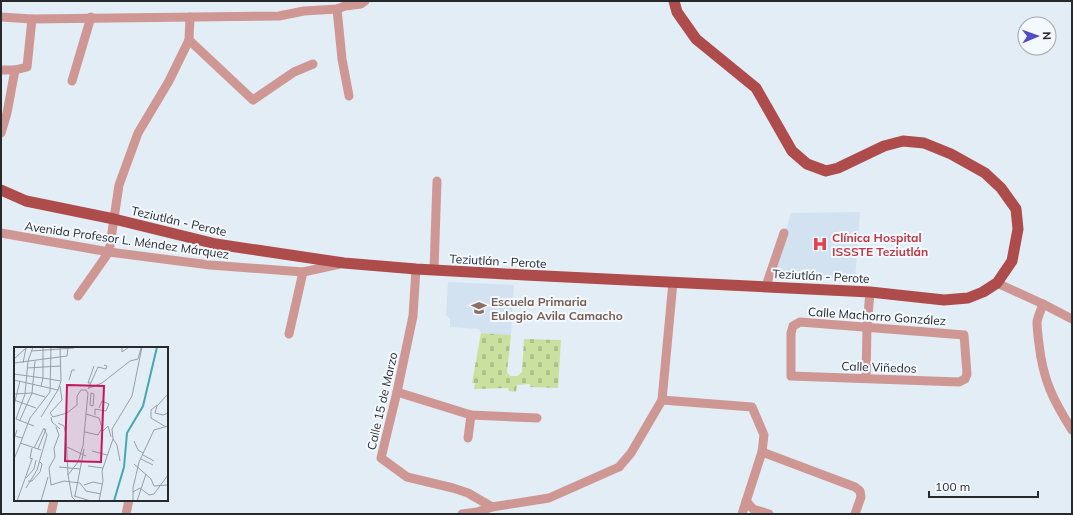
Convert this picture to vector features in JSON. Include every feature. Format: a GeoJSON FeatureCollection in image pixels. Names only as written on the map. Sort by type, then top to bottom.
{"type":"FeatureCollection","features":[{"type":"Feature","properties":{"kind":"main road"},"geometry":{"type":"LineString","coordinates":[[674,1],[677,12],[696,39],[756,88],[792,151],[807,164],[826,171],[838,168],[884,146],[903,141],[924,144],[951,154],[985,173],[1001,188],[1016,209],[1018,229],[1012,261],[997,283]]}},
{"type":"Feature","properties":{"kind":"main road","name":"Teziutlán - Perote"},"geometry":{"type":"LineString","coordinates":[[1,190],[26,201],[114,219],[216,244],[344,263],[434,270],[870,292],[944,300],[968,298],[983,292],[997,283]]}},
{"type":"Feature","properties":{"kind":"street"},"geometry":{"type":"LineString","coordinates":[[1,17],[32,19],[91,17],[279,16],[304,11],[337,9],[345,6],[361,4],[365,1]]}},
{"type":"Feature","properties":{"kind":"street"},"geometry":{"type":"LineString","coordinates":[[337,9],[342,59],[349,96]]}},
{"type":"Feature","properties":{"kind":"street"},"geometry":{"type":"LineString","coordinates":[[72,81],[91,17]]}},
{"type":"Feature","properties":{"kind":"street"},"geometry":{"type":"LineString","coordinates":[[78,296],[109,252],[119,185],[138,133],[169,81],[189,40],[190,17]]}},
{"type":"Feature","properties":{"kind":"street"},"geometry":{"type":"LineString","coordinates":[[1,70],[15,70],[27,67],[32,19]]}},
{"type":"Feature","properties":{"kind":"street"},"geometry":{"type":"LineString","coordinates":[[189,40],[253,100],[294,72],[313,64]]}},
{"type":"Feature","properties":{"kind":"street"},"geometry":{"type":"LineString","coordinates":[[1,133],[7,113],[15,70]]}},
{"type":"Feature","properties":{"kind":"street"},"geometry":{"type":"LineString","coordinates":[[434,270],[437,181]]}},
{"type":"Feature","properties":{"kind":"street","name":"Avenida Profesor L. Méndez Márquez"},"geometry":{"type":"LineString","coordinates":[[1,233],[109,252],[210,265],[303,272],[344,263]]}},
{"type":"Feature","properties":{"kind":"street"},"geometry":{"type":"LineString","coordinates":[[766,286],[784,233]]}},
{"type":"Feature","properties":{"kind":"street","name":"Calle 15 de Marzo"},"geometry":{"type":"LineString","coordinates":[[416,269],[413,316],[381,458],[407,477],[468,493],[492,507]]}},
{"type":"Feature","properties":{"kind":"street"},"geometry":{"type":"LineString","coordinates":[[289,334],[303,272]]}},
{"type":"Feature","properties":{"kind":"street"},"geometry":{"type":"LineString","coordinates":[[462,514],[477,512],[492,507],[549,498],[619,467],[631,453],[662,400],[673,282]]}},
{"type":"Feature","properties":{"kind":"street"},"geometry":{"type":"LineString","coordinates":[[997,283],[1044,304],[1072,320]]}},
{"type":"Feature","properties":{"kind":"street"},"geometry":{"type":"LineString","coordinates":[[866,378],[867,327],[870,292]]}},
{"type":"Feature","properties":{"kind":"street"},"geometry":{"type":"LineString","coordinates":[[1044,304],[1038,320],[1037,330],[1040,357],[1047,384],[1055,403],[1072,430]]}},
{"type":"Feature","properties":{"kind":"street","name":"Calle Machorro González"},"geometry":{"type":"LineString","coordinates":[[791,376],[791,333],[793,326],[800,322],[964,335],[967,374],[965,379]]}},
{"type":"Feature","properties":{"kind":"street","name":"Calle Viñedos"},"geometry":{"type":"LineString","coordinates":[[791,376],[959,382],[965,379]]}},
{"type":"Feature","properties":{"kind":"street"},"geometry":{"type":"LineString","coordinates":[[397,392],[471,415],[537,418]]}},
{"type":"Feature","properties":{"kind":"street"},"geometry":{"type":"LineString","coordinates":[[662,400],[752,407],[764,435],[762,452],[742,514]]}},
{"type":"Feature","properties":{"kind":"street"},"geometry":{"type":"LineString","coordinates":[[468,438],[471,415]]}},
{"type":"Feature","properties":{"kind":"street"},"geometry":{"type":"LineString","coordinates":[[762,452],[855,487],[860,491],[860,497],[855,514]]}},
{"type":"Feature","properties":{"kind":"street"},"geometry":{"type":"LineString","coordinates":[[51,514],[54,501]]}},
{"type":"Feature","properties":{"kind":"street"},"geometry":{"type":"LineString","coordinates":[[126,514],[129,501]]}},
{"type":"Feature","properties":{"kind":"street"},"geometry":{"type":"LineString","coordinates":[[746,501],[753,509],[769,514]]}},
{"type":"Feature","properties":{"kind":"shaded area","name":"Clínica Hospital ISSSTE Teziutlán"},"geometry":{"type":"Polygon","coordinates":[[[860,212],[855,280],[773,276],[791,213],[860,212]]]}},
{"type":"Feature","properties":{"kind":"shaded area","name":"Escuela Primaria Eulogio Avila Camacho"},"geometry":{"type":"Polygon","coordinates":[[[448,282],[514,285],[511,335],[481,333],[479,329],[450,327],[450,319],[446,315],[448,282]]]}},
{"type":"Feature","properties":{"kind":"green space"},"geometry":{"type":"Polygon","coordinates":[[[481,333],[511,335],[507,372],[510,376],[517,376],[522,372],[524,339],[561,340],[558,388],[530,387],[530,384],[517,385],[516,392],[509,391],[508,388],[474,389],[475,383],[472,383],[481,333]]]}},
{"type":"Feature","properties":{"kind":"place","name":"Clínica Hospital ISSSTE Teziutlán"},"geometry":{"type":"Point","coordinates":[820,244]}},
{"type":"Feature","properties":{"kind":"place","name":"Escuela Primaria Eulogio Avila Camacho"},"geometry":{"type":"Point","coordinates":[479,308]}}]}
